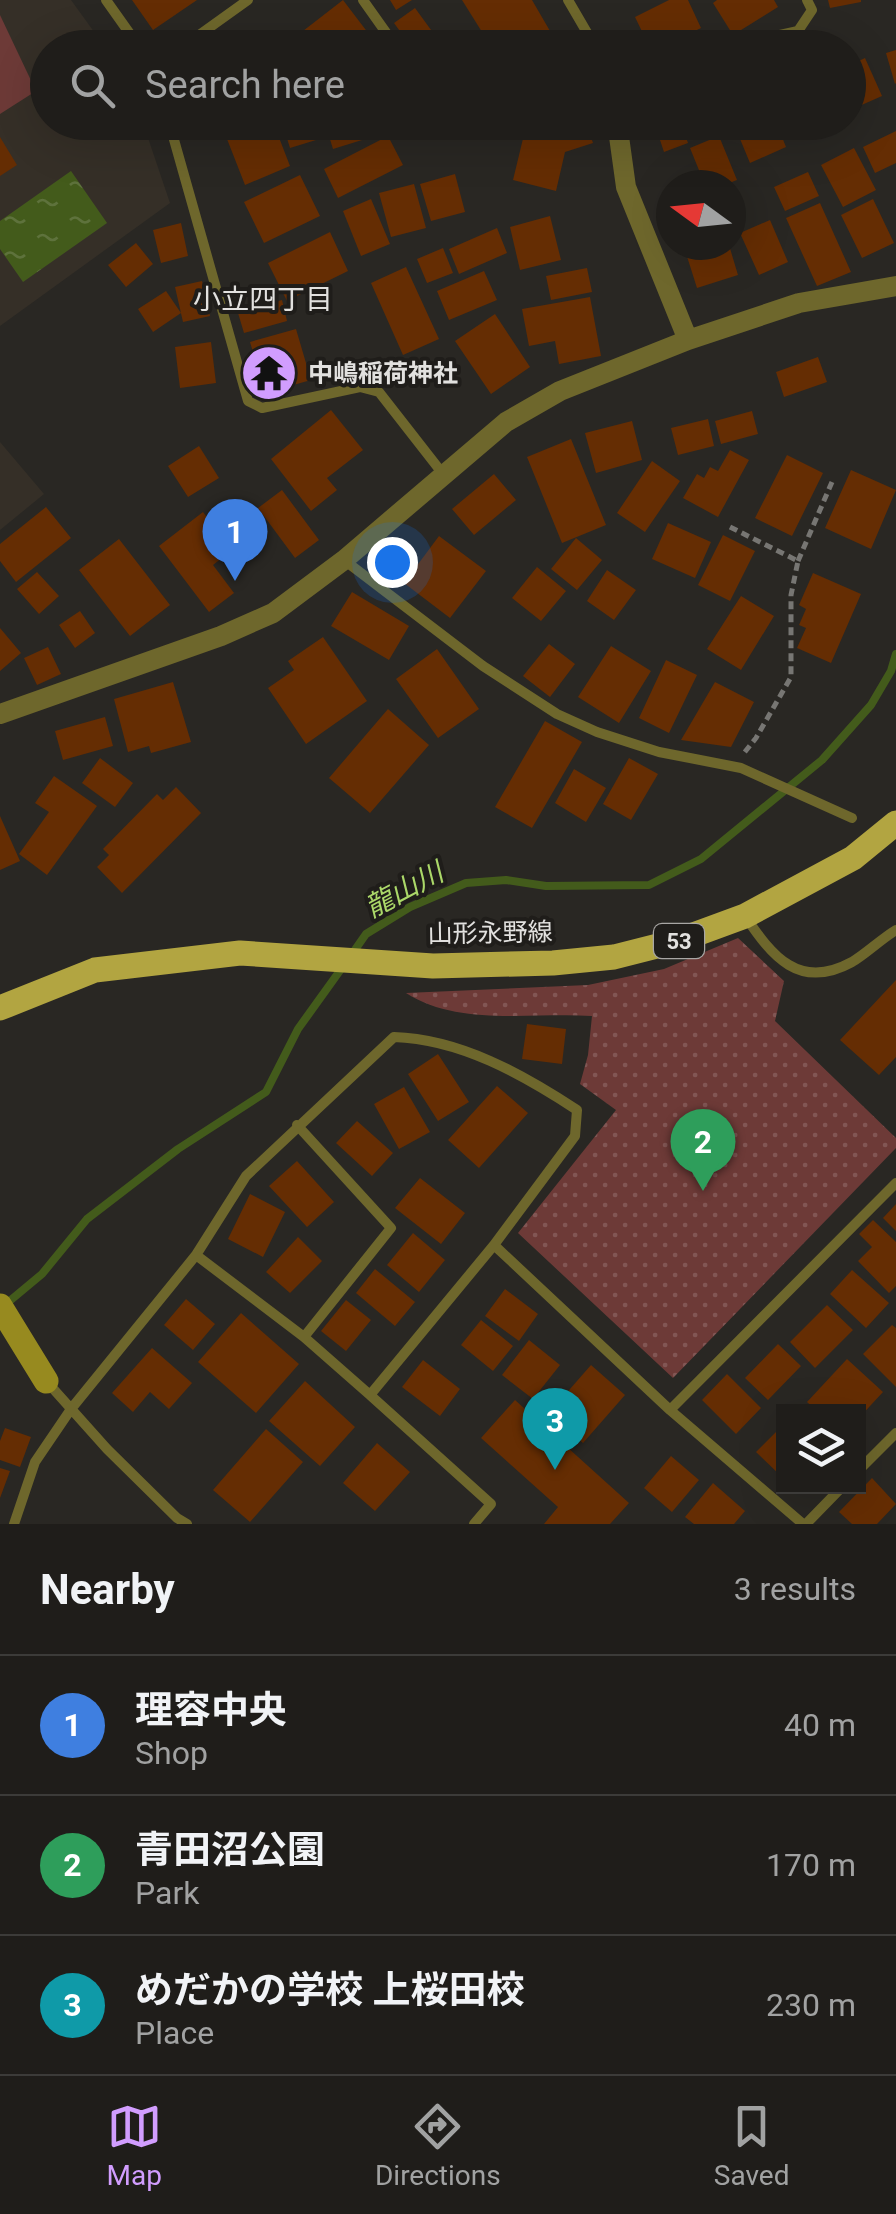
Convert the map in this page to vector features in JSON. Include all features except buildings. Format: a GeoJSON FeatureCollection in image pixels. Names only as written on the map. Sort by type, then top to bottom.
{"type":"FeatureCollection","features":[{"type":"Feature","properties":{"kind":"main road","name":"山形永野線"},"geometry":{"type":"LineString","coordinates":[[0,1008],[95,970],[240,953],[433,966],[614,957],[676,942],[745,916],[853,858],[894,827]]}},
{"type":"Feature","properties":{"kind":"street"},"geometry":{"type":"LineString","coordinates":[[619,140],[626,187],[688,340]]}},
{"type":"Feature","properties":{"kind":"street"},"geometry":{"type":"LineString","coordinates":[[0,714],[221,636],[273,613],[344,560],[506,422],[560,392],[688,340],[799,303],[896,286]]}},
{"type":"Feature","properties":{"kind":"street"},"geometry":{"type":"LineString","coordinates":[[0,1306],[46,1381]]}},
{"type":"Feature","properties":{"kind":"lane"},"geometry":{"type":"LineString","coordinates":[[106,0],[127,30]]}},
{"type":"Feature","properties":{"kind":"lane"},"geometry":{"type":"LineString","coordinates":[[206,30],[248,0]]}},
{"type":"Feature","properties":{"kind":"lane"},"geometry":{"type":"LineString","coordinates":[[363,0],[384,30]]}},
{"type":"Feature","properties":{"kind":"lane"},"geometry":{"type":"LineString","coordinates":[[568,0],[586,30]]}},
{"type":"Feature","properties":{"kind":"lane"},"geometry":{"type":"LineString","coordinates":[[799,30],[812,10],[806,0]]}},
{"type":"Feature","properties":{"kind":"lane"},"geometry":{"type":"LineString","coordinates":[[174,140],[248,401],[262,408],[360,386],[379,392],[443,474]]}},
{"type":"Feature","properties":{"kind":"lane"},"geometry":{"type":"LineString","coordinates":[[344,560],[483,666],[556,714],[659,752],[737,767],[852,818]]}},
{"type":"Feature","properties":{"kind":"lane"},"geometry":{"type":"LineString","coordinates":[[745,916],[775,958],[793,969],[816,973],[850,963],[896,930]]}},
{"type":"Feature","properties":{"kind":"lane"},"geometry":{"type":"LineString","coordinates":[[14,1524],[34,1462],[196,1255],[246,1176],[394,1037],[415,1038],[477,1054],[543,1088],[576,1110],[575,1136],[494,1245],[370,1394]]}},
{"type":"Feature","properties":{"kind":"lane"},"geometry":{"type":"LineString","coordinates":[[297,1125],[391,1228],[304,1336]]}},
{"type":"Feature","properties":{"kind":"lane"},"geometry":{"type":"LineString","coordinates":[[670,1410],[896,1184]]}},
{"type":"Feature","properties":{"kind":"lane"},"geometry":{"type":"LineString","coordinates":[[494,1245],[670,1410],[805,1524],[836,1494]]}},
{"type":"Feature","properties":{"kind":"lane"},"geometry":{"type":"LineString","coordinates":[[196,1255],[304,1336],[492,1504],[474,1524]]}},
{"type":"Feature","properties":{"kind":"lane"},"geometry":{"type":"LineString","coordinates":[[46,1381],[108,1450],[177,1518],[188,1524]]}},
{"type":"Feature","properties":{"kind":"lane"},"geometry":{"type":"LineString","coordinates":[[866,1463],[896,1433]]}},
{"type":"Feature","properties":{"kind":"path"},"geometry":{"type":"LineString","coordinates":[[737,767],[791,677],[791,595],[798,561],[832,482]]}},
{"type":"Feature","properties":{"kind":"path"},"geometry":{"type":"LineString","coordinates":[[730,527],[798,561]]}},
{"type":"Feature","properties":{"kind":"shaded area"},"geometry":{"type":"Polygon","coordinates":[[[0,0],[71,0],[93,30],[30,30],[30,140],[149,140],[170,203],[0,326],[0,0]]]}},
{"type":"Feature","properties":{"kind":"shaded area"},"geometry":{"type":"Polygon","coordinates":[[[0,15],[30,78],[30,95],[0,114],[0,15]]]}},
{"type":"Feature","properties":{"kind":"shaded area"},"geometry":{"type":"Polygon","coordinates":[[[0,442],[44,494],[0,530],[0,442]]]}},
{"type":"Feature","properties":{"kind":"shaded area"},"geometry":{"type":"Polygon","coordinates":[[[738,938],[784,981],[775,1021],[896,1138],[896,1148],[673,1378],[518,1233],[616,1110],[580,1084],[592,1016],[472,1014],[427,1004],[406,993],[588,985],[664,969],[738,938]]]}},
{"type":"Feature","properties":{"kind":"water"},"geometry":{"type":"Polygon","coordinates":[[[71,171],[107,223],[23,282],[0,249],[0,221],[71,171]]]}},
{"type":"Feature","properties":{"kind":"waterway","name":"龍山川"},"geometry":{"type":"LineString","coordinates":[[352,954],[366,934],[410,907],[466,883],[506,880],[546,886],[649,885],[701,859],[822,760],[871,705],[896,654]]}},
{"type":"Feature","properties":{"kind":"waterway","name":"龍山川"},"geometry":{"type":"LineString","coordinates":[[6,1304],[42,1274],[87,1219],[178,1149],[266,1092],[298,1029],[344,965]]}},
{"type":"Feature","properties":{"kind":"place","name":"中嶋稲荷神社"},"geometry":{"type":"Point","coordinates":[269,373]}},
{"type":"Feature","properties":{"kind":"place","name":"理容中央"},"geometry":{"type":"Point","coordinates":[235,581]}},
{"type":"Feature","properties":{"kind":"place","name":"青田沼公園"},"geometry":{"type":"Point","coordinates":[703,1191]}},
{"type":"Feature","properties":{"kind":"place","name":"めだかの学校 上桜田校"},"geometry":{"type":"Point","coordinates":[555,1470]}},
{"type":"Feature","properties":{"kind":"district","name":"小立四丁目"},"geometry":{"type":"Point","coordinates":[263,299]}}]}
